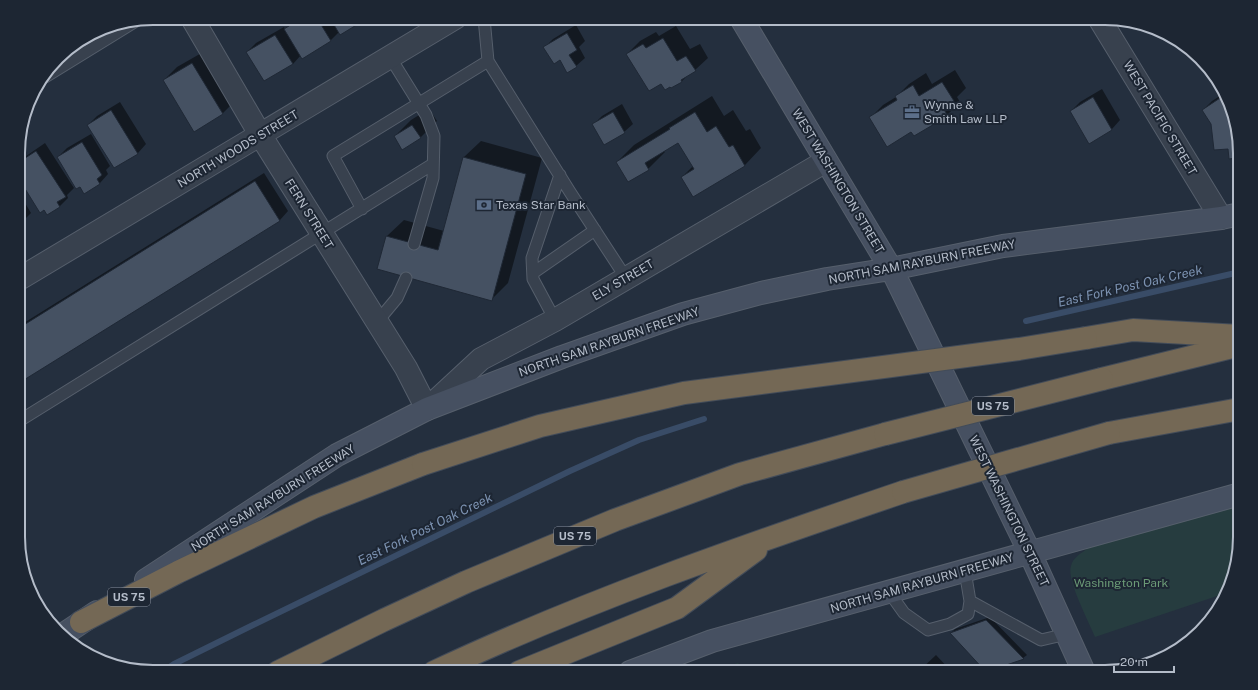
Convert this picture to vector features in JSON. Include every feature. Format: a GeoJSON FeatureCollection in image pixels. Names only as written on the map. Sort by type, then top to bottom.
{"type":"FeatureCollection","features":[{"type":"Feature","properties":{"kind":"highway","name":"US 75"},"geometry":{"type":"LineString","coordinates":[[72,628],[178,572],[314,507],[423,464],[540,426],[684,393],[899,366],[1019,349],[1133,330],[1233,336]]}},
{"type":"Feature","properties":{"kind":"highway","name":"US 75"},"geometry":{"type":"LineString","coordinates":[[292,665],[466,582],[615,520],[740,474],[885,434],[1233,347]]}},
{"type":"Feature","properties":{"kind":"highway"},"geometry":{"type":"LineString","coordinates":[[449,665],[542,623],[777,534],[902,492],[1109,433],[1233,409]]}},
{"type":"Feature","properties":{"kind":"highway"},"geometry":{"type":"LineString","coordinates":[[536,665],[677,608],[777,534]]}},
{"type":"Feature","properties":{"kind":"main road","name":"WEST WASHINGTON STREET"},"geometry":{"type":"LineString","coordinates":[[745,25],[890,269],[892,270],[1030,553],[1081,665]]}},
{"type":"Feature","properties":{"kind":"main road","name":"NORTH SAM RAYBURN FREEWAY"},"geometry":{"type":"LineString","coordinates":[[72,628],[337,455],[427,409],[562,357],[682,314],[762,293],[827,279],[890,269],[1003,246],[1230,216]]}},
{"type":"Feature","properties":{"kind":"main road","name":"NORTH SAM RAYBURN FREEWAY"},"geometry":{"type":"LineString","coordinates":[[649,665],[712,641],[1233,496]]}},
{"type":"Feature","properties":{"kind":"street","name":"FERN STREET"},"geometry":{"type":"LineString","coordinates":[[196,25],[261,136],[406,368],[427,409]]}},
{"type":"Feature","properties":{"kind":"street","name":"NORTH WOODS STREET"},"geometry":{"type":"LineString","coordinates":[[25,275],[261,136],[443,25]]}},
{"type":"Feature","properties":{"kind":"street","name":"WEST PACIFIC STREET"},"geometry":{"type":"LineString","coordinates":[[1104,25],[1230,216]]}},
{"type":"Feature","properties":{"kind":"street","name":"ELY STREET"},"geometry":{"type":"LineString","coordinates":[[427,409],[481,359],[555,320],[826,161]]}},
{"type":"Feature","properties":{"kind":"lane"},"geometry":{"type":"LineString","coordinates":[[485,25],[488,61],[626,278]]}},
{"type":"Feature","properties":{"kind":"lane"},"geometry":{"type":"LineString","coordinates":[[58,68],[124,28]]}},
{"type":"Feature","properties":{"kind":"lane"},"geometry":{"type":"LineString","coordinates":[[390,57],[426,115],[434,136],[433,178],[414,244]]}},
{"type":"Feature","properties":{"kind":"lane"},"geometry":{"type":"LineString","coordinates":[[362,209],[333,156],[488,61]]}},
{"type":"Feature","properties":{"kind":"lane"},"geometry":{"type":"LineString","coordinates":[[25,417],[433,164]]}},
{"type":"Feature","properties":{"kind":"lane"},"geometry":{"type":"LineString","coordinates":[[555,320],[533,279],[532,258],[560,175]]}},
{"type":"Feature","properties":{"kind":"lane"},"geometry":{"type":"LineString","coordinates":[[533,273],[595,230]]}},
{"type":"Feature","properties":{"kind":"lane"},"geometry":{"type":"LineString","coordinates":[[377,322],[397,298],[406,278]]}},
{"type":"Feature","properties":{"kind":"lane"},"geometry":{"type":"LineString","coordinates":[[889,592],[904,613],[928,630],[950,624],[968,614],[970,601],[965,571]]}},
{"type":"Feature","properties":{"kind":"lane"},"geometry":{"type":"LineString","coordinates":[[970,601],[1041,640],[1067,634]]}},
{"type":"Feature","properties":{"kind":"green space","name":"Washington Park"},"geometry":{"type":"Polygon","coordinates":[[[1233,506],[1233,545],[1231,562],[1219,595],[1095,637],[1079,601],[1070,572],[1074,560],[1088,548],[1233,506]]]}},
{"type":"Feature","properties":{"kind":"building"},"geometry":{"type":"Polygon","coordinates":[[[291,25],[321,25],[331,41],[302,59],[284,29],[291,25]]]}},
{"type":"Feature","properties":{"kind":"building"},"geometry":{"type":"Polygon","coordinates":[[[334,25],[356,25],[340,35],[334,25]]]}},
{"type":"Feature","properties":{"kind":"building"},"geometry":{"type":"Polygon","coordinates":[[[567,33],[577,50],[569,55],[577,67],[567,73],[560,60],[554,64],[543,47],[567,33]]]}},
{"type":"Feature","properties":{"kind":"building"},"geometry":{"type":"Polygon","coordinates":[[[275,35],[293,64],[264,81],[246,52],[275,35]]]}},
{"type":"Feature","properties":{"kind":"building"},"geometry":{"type":"Polygon","coordinates":[[[663,38],[677,61],[686,56],[696,71],[681,80],[682,82],[671,88],[670,87],[665,90],[661,84],[649,91],[626,54],[643,44],[646,48],[663,38]]]}},
{"type":"Feature","properties":{"kind":"building"},"geometry":{"type":"Polygon","coordinates":[[[192,63],[223,114],[194,132],[163,80],[192,63]]]}},
{"type":"Feature","properties":{"kind":"building","name":"Wynne & Smith Law LLP"},"geometry":{"type":"Polygon","coordinates":[[[942,82],[954,101],[943,108],[948,116],[914,136],[911,132],[887,147],[869,117],[897,100],[895,96],[913,85],[919,96],[942,82]]]}},
{"type":"Feature","properties":{"kind":"building"},"geometry":{"type":"Polygon","coordinates":[[[1093,97],[1112,130],[1089,144],[1070,111],[1093,97]]]}},
{"type":"Feature","properties":{"kind":"building"},"geometry":{"type":"Polygon","coordinates":[[[1221,98],[1231,128],[1233,158],[1229,159],[1228,149],[1214,150],[1211,124],[1202,110],[1221,98]]]}},
{"type":"Feature","properties":{"kind":"building"},"geometry":{"type":"Polygon","coordinates":[[[111,110],[138,154],[114,168],[87,125],[111,110]]]}},
{"type":"Feature","properties":{"kind":"building"},"geometry":{"type":"Polygon","coordinates":[[[613,112],[625,133],[604,145],[592,124],[613,112]]]}},
{"type":"Feature","properties":{"kind":"building"},"geometry":{"type":"Polygon","coordinates":[[[695,112],[707,132],[716,126],[729,147],[733,145],[745,166],[693,197],[681,177],[694,169],[678,143],[645,163],[649,170],[628,182],[616,162],[695,112]]]}},
{"type":"Feature","properties":{"kind":"building"},"geometry":{"type":"Polygon","coordinates":[[[412,125],[421,138],[402,150],[394,136],[412,125]]]}},
{"type":"Feature","properties":{"kind":"building"},"geometry":{"type":"Polygon","coordinates":[[[82,142],[102,175],[97,179],[100,184],[84,194],[80,187],[76,189],[57,157],[82,142]]]}},
{"type":"Feature","properties":{"kind":"building"},"geometry":{"type":"Polygon","coordinates":[[[36,151],[66,197],[57,202],[60,207],[47,215],[44,210],[40,213],[25,189],[25,158],[36,151]]]}},
{"type":"Feature","properties":{"kind":"building","name":"Texas Star Bank"},"geometry":{"type":"Polygon","coordinates":[[[463,157],[526,174],[492,301],[377,269],[386,236],[438,250],[463,157]]]}},
{"type":"Feature","properties":{"kind":"building"},"geometry":{"type":"Polygon","coordinates":[[[255,181],[280,221],[25,379],[25,324],[255,181]]]}},
{"type":"Feature","properties":{"kind":"building"},"geometry":{"type":"Polygon","coordinates":[[[986,620],[1024,659],[1006,665],[980,665],[950,633],[986,620]]]}},
{"type":"Feature","properties":{"kind":"waterway","name":"East Fork Post Oak Creek"},"geometry":{"type":"LineString","coordinates":[[1026,321],[1233,274]]}},
{"type":"Feature","properties":{"kind":"waterway","name":"East Fork Post Oak Creek"},"geometry":{"type":"LineString","coordinates":[[172,665],[570,471],[639,440],[704,419]]}},
{"type":"Feature","properties":{"kind":"place","name":"Wynne & Smith Law LLP"},"geometry":{"type":"Point","coordinates":[912,112]}},
{"type":"Feature","properties":{"kind":"place","name":"Texas Star Bank"},"geometry":{"type":"Point","coordinates":[484,205]}}]}
